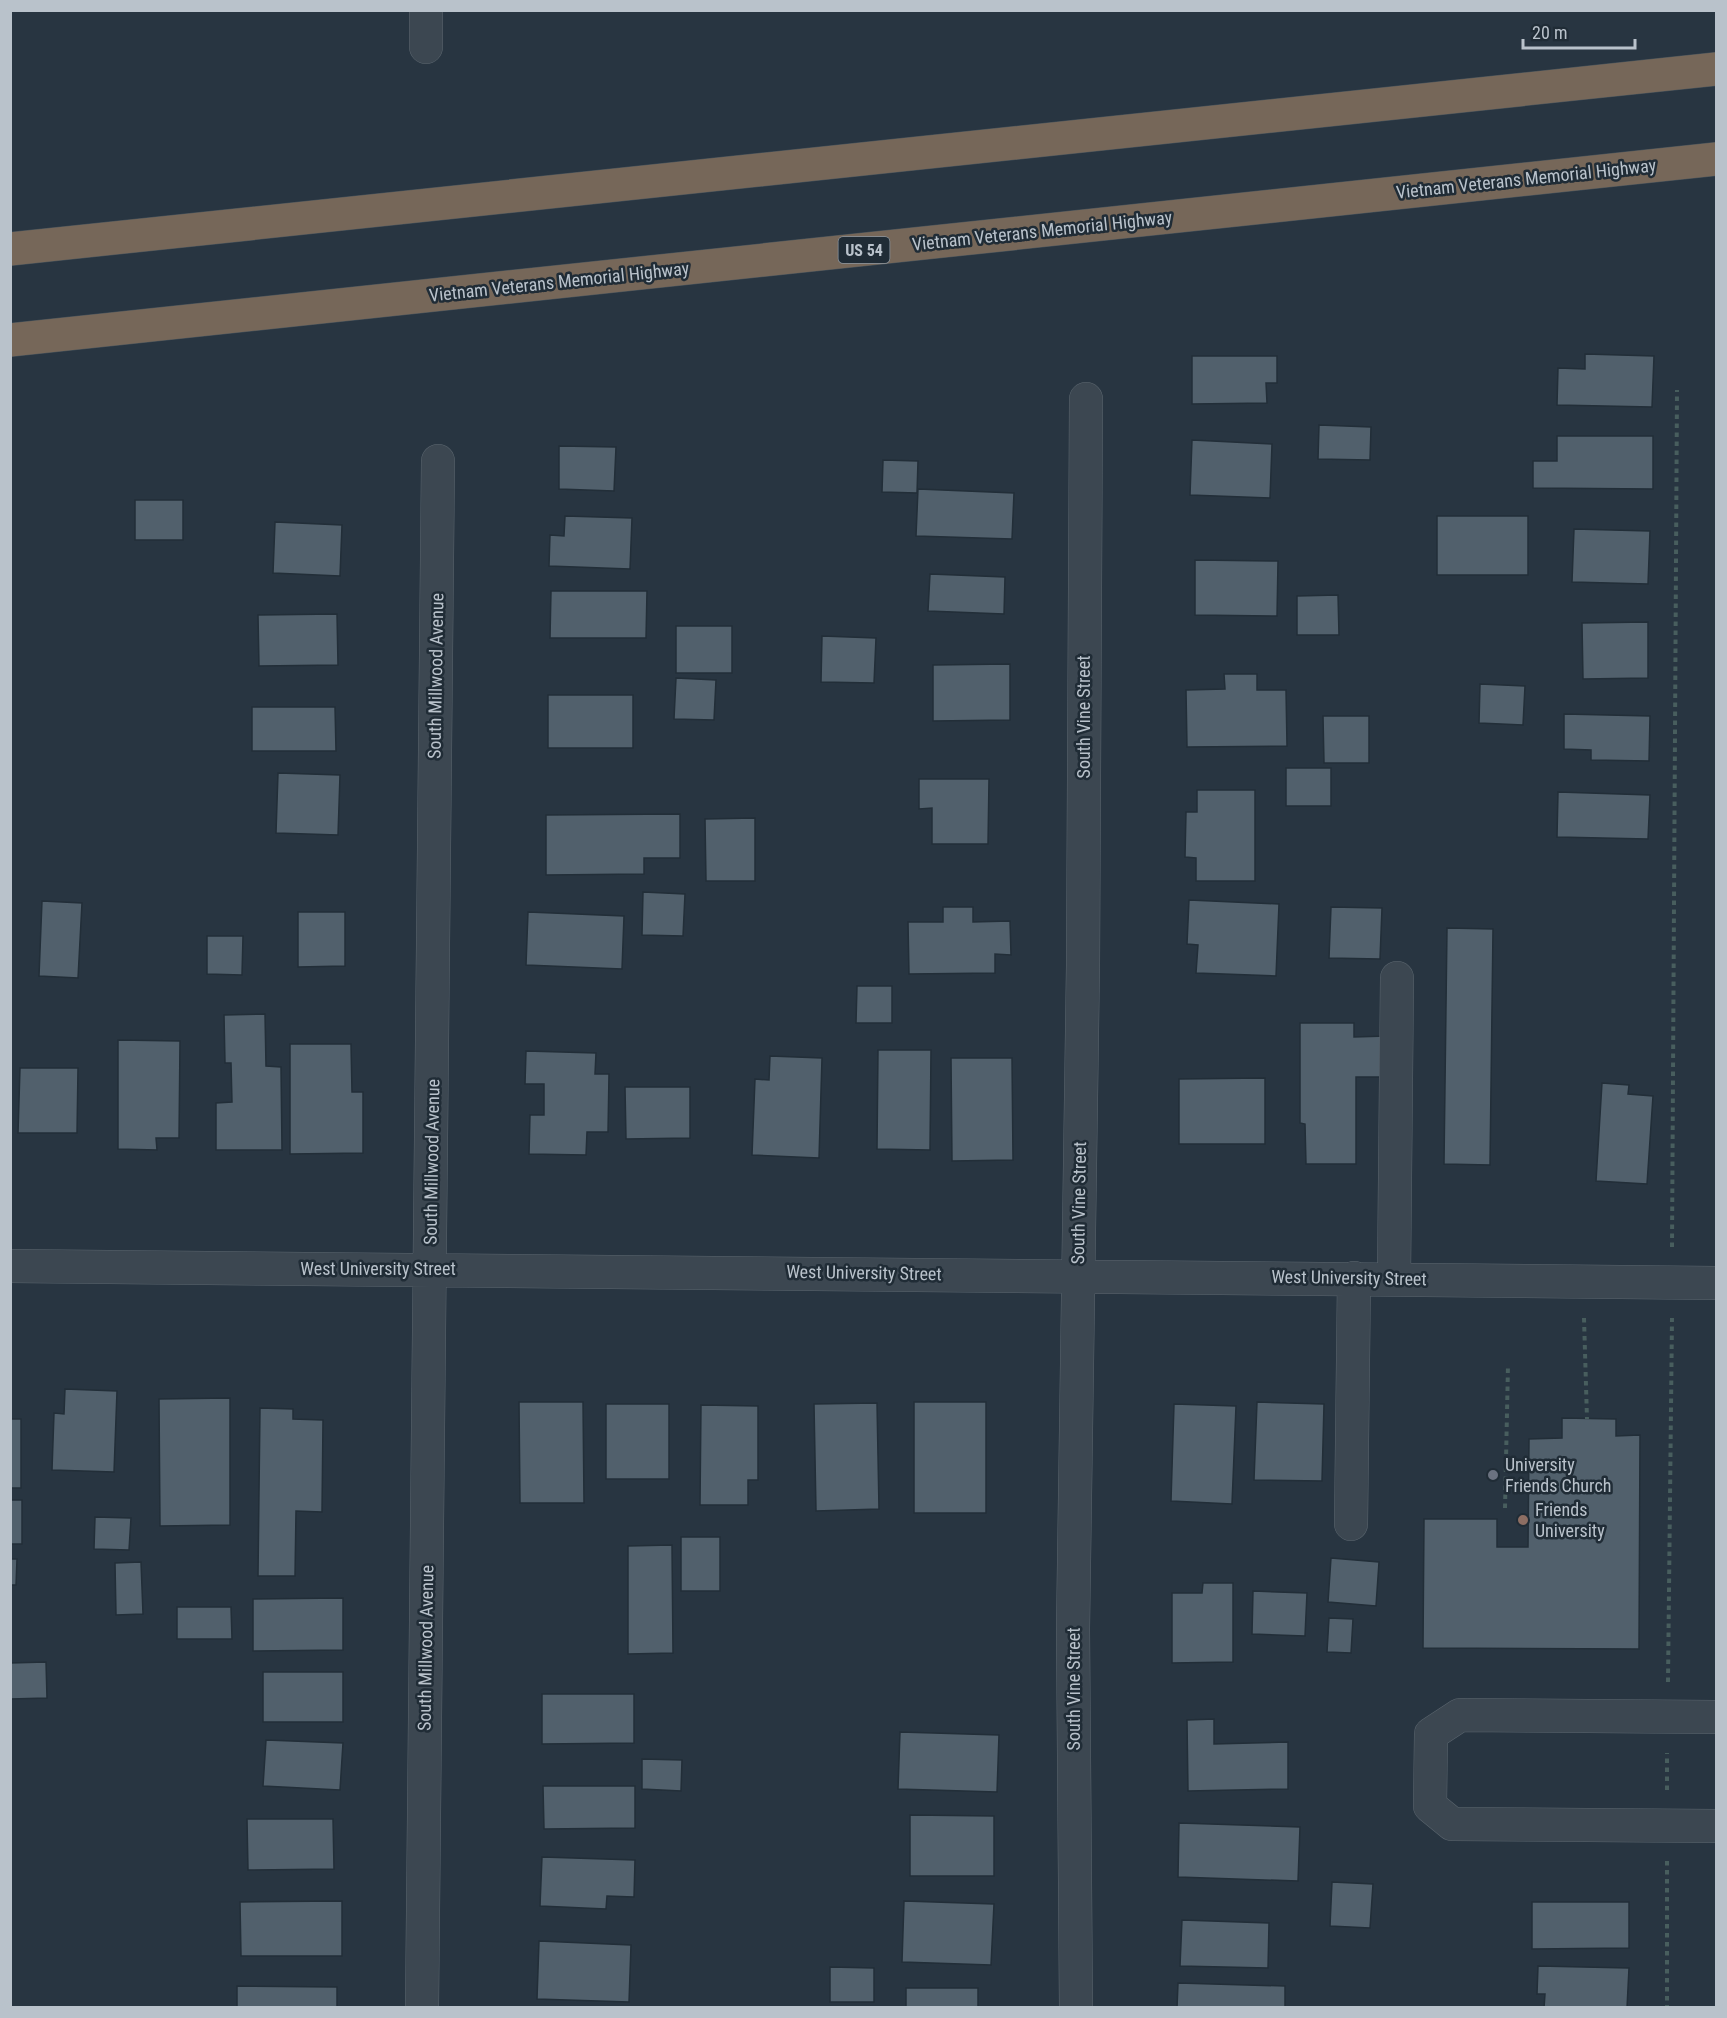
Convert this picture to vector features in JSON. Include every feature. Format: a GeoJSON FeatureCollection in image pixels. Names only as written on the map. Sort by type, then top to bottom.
{"type":"FeatureCollection","features":[{"type":"Feature","properties":{"kind":"highway"},"geometry":{"type":"LineString","coordinates":[[10,249],[1716,69]]}},
{"type":"Feature","properties":{"kind":"highway","name":"Vietnam Veterans Memorial Highway"},"geometry":{"type":"LineString","coordinates":[[10,340],[1716,159]]}},
{"type":"Feature","properties":{"kind":"street"},"geometry":{"type":"LineString","coordinates":[[426,10],[426,47]]}},
{"type":"Feature","properties":{"kind":"street","name":"South Vine Street"},"geometry":{"type":"LineString","coordinates":[[1076,2007],[1073,1629],[1086,399]]}},
{"type":"Feature","properties":{"kind":"street","name":"South Millwood Avenue"},"geometry":{"type":"LineString","coordinates":[[422,2007],[438,461]]}},
{"type":"Feature","properties":{"kind":"street"},"geometry":{"type":"LineString","coordinates":[[1394,1279],[1396,978]]}},
{"type":"Feature","properties":{"kind":"street","name":"West University Street"},"geometry":{"type":"LineString","coordinates":[[10,1266],[1716,1283]]}},
{"type":"Feature","properties":{"kind":"street"},"geometry":{"type":"LineString","coordinates":[[1351,1524],[1354,1278]]}},
{"type":"Feature","properties":{"kind":"street"},"geometry":{"type":"LineString","coordinates":[[1716,1717],[1461,1715],[1431,1734],[1430,1806],[1452,1824],[1716,1826]]}},
{"type":"Feature","properties":{"kind":"path"},"geometry":{"type":"LineString","coordinates":[[1667,2007],[1677,390]]}},
{"type":"Feature","properties":{"kind":"path"},"geometry":{"type":"LineString","coordinates":[[1584,1318],[1587,1419]]}},
{"type":"Feature","properties":{"kind":"path"},"geometry":{"type":"LineString","coordinates":[[1505,1508],[1508,1365]]}},
{"type":"Feature","properties":{"kind":"building"},"geometry":{"type":"Polygon","coordinates":[[[1585,354],[1654,356],[1652,407],[1557,405],[1558,368],[1585,369],[1585,354]]]}},
{"type":"Feature","properties":{"kind":"building"},"geometry":{"type":"Polygon","coordinates":[[[1192,356],[1277,356],[1277,383],[1266,383],[1267,403],[1192,404],[1192,356]]]}},
{"type":"Feature","properties":{"kind":"building"},"geometry":{"type":"Polygon","coordinates":[[[1319,425],[1371,427],[1370,460],[1318,459],[1319,425]]]}},
{"type":"Feature","properties":{"kind":"building"},"geometry":{"type":"Polygon","coordinates":[[[1557,436],[1653,436],[1653,489],[1533,488],[1533,461],[1557,461],[1557,436]]]}},
{"type":"Feature","properties":{"kind":"building"},"geometry":{"type":"Polygon","coordinates":[[[1192,440],[1272,444],[1270,498],[1190,495],[1192,440]]]}},
{"type":"Feature","properties":{"kind":"building"},"geometry":{"type":"Polygon","coordinates":[[[559,446],[616,447],[614,491],[559,489],[559,446]]]}},
{"type":"Feature","properties":{"kind":"building"},"geometry":{"type":"Polygon","coordinates":[[[883,460],[918,461],[917,493],[882,492],[883,460]]]}},
{"type":"Feature","properties":{"kind":"building"},"geometry":{"type":"Polygon","coordinates":[[[918,489],[1014,493],[1012,539],[916,536],[918,489]]]}},
{"type":"Feature","properties":{"kind":"building"},"geometry":{"type":"Polygon","coordinates":[[[135,500],[183,500],[183,540],[135,540],[135,500]]]}},
{"type":"Feature","properties":{"kind":"building"},"geometry":{"type":"Polygon","coordinates":[[[565,516],[632,518],[630,569],[549,566],[550,535],[564,536],[565,516]]]}},
{"type":"Feature","properties":{"kind":"building"},"geometry":{"type":"Polygon","coordinates":[[[1437,516],[1528,516],[1528,575],[1437,575],[1437,516]]]}},
{"type":"Feature","properties":{"kind":"building"},"geometry":{"type":"Polygon","coordinates":[[[275,522],[342,525],[340,576],[273,573],[275,522]]]}},
{"type":"Feature","properties":{"kind":"building"},"geometry":{"type":"Polygon","coordinates":[[[1574,529],[1650,531],[1648,584],[1572,582],[1574,529]]]}},
{"type":"Feature","properties":{"kind":"building"},"geometry":{"type":"Polygon","coordinates":[[[1195,560],[1278,561],[1277,616],[1195,615],[1195,560]]]}},
{"type":"Feature","properties":{"kind":"building"},"geometry":{"type":"Polygon","coordinates":[[[930,574],[1005,577],[1004,614],[928,611],[930,574]]]}},
{"type":"Feature","properties":{"kind":"building"},"geometry":{"type":"Polygon","coordinates":[[[551,591],[647,591],[646,638],[550,638],[551,591]]]}},
{"type":"Feature","properties":{"kind":"building"},"geometry":{"type":"Polygon","coordinates":[[[1338,595],[1339,635],[1297,635],[1297,596],[1338,595]]]}},
{"type":"Feature","properties":{"kind":"building"},"geometry":{"type":"Polygon","coordinates":[[[337,614],[338,665],[259,666],[258,615],[337,614]]]}},
{"type":"Feature","properties":{"kind":"building"},"geometry":{"type":"Polygon","coordinates":[[[1648,622],[1648,678],[1583,679],[1582,623],[1648,622]]]}},
{"type":"Feature","properties":{"kind":"building"},"geometry":{"type":"Polygon","coordinates":[[[676,626],[732,626],[732,673],[676,673],[676,626]]]}},
{"type":"Feature","properties":{"kind":"building"},"geometry":{"type":"Polygon","coordinates":[[[822,636],[876,638],[874,683],[821,682],[822,636]]]}},
{"type":"Feature","properties":{"kind":"building"},"geometry":{"type":"Polygon","coordinates":[[[1010,664],[1010,720],[933,721],[933,665],[1010,664]]]}},
{"type":"Feature","properties":{"kind":"building"},"geometry":{"type":"Polygon","coordinates":[[[1224,674],[1257,674],[1257,690],[1286,690],[1287,746],[1187,747],[1186,690],[1225,689],[1224,674]]]}},
{"type":"Feature","properties":{"kind":"building"},"geometry":{"type":"Polygon","coordinates":[[[676,678],[716,680],[714,720],[674,719],[676,678]]]}},
{"type":"Feature","properties":{"kind":"building"},"geometry":{"type":"Polygon","coordinates":[[[1480,684],[1525,686],[1523,725],[1479,723],[1480,684]]]}},
{"type":"Feature","properties":{"kind":"building"},"geometry":{"type":"Polygon","coordinates":[[[548,695],[633,695],[633,748],[548,748],[548,695]]]}},
{"type":"Feature","properties":{"kind":"building"},"geometry":{"type":"Polygon","coordinates":[[[252,707],[335,707],[336,751],[252,751],[252,707]]]}},
{"type":"Feature","properties":{"kind":"building"},"geometry":{"type":"Polygon","coordinates":[[[1564,714],[1650,716],[1649,761],[1591,760],[1591,750],[1564,749],[1564,714]]]}},
{"type":"Feature","properties":{"kind":"building"},"geometry":{"type":"Polygon","coordinates":[[[1323,716],[1369,716],[1369,763],[1324,763],[1323,716]]]}},
{"type":"Feature","properties":{"kind":"building"},"geometry":{"type":"Polygon","coordinates":[[[1286,768],[1331,768],[1331,806],[1286,806],[1286,768]]]}},
{"type":"Feature","properties":{"kind":"building"},"geometry":{"type":"Polygon","coordinates":[[[278,773],[340,775],[338,835],[276,833],[278,773]]]}},
{"type":"Feature","properties":{"kind":"building"},"geometry":{"type":"Polygon","coordinates":[[[919,779],[989,779],[988,844],[932,844],[932,808],[919,809],[919,779]]]}},
{"type":"Feature","properties":{"kind":"building"},"geometry":{"type":"Polygon","coordinates":[[[1197,790],[1255,790],[1255,881],[1196,881],[1196,858],[1185,857],[1186,812],[1197,812],[1197,790]]]}},
{"type":"Feature","properties":{"kind":"building"},"geometry":{"type":"Polygon","coordinates":[[[1558,792],[1650,795],[1648,839],[1557,837],[1558,792]]]}},
{"type":"Feature","properties":{"kind":"building"},"geometry":{"type":"Polygon","coordinates":[[[680,814],[680,858],[644,858],[644,874],[546,875],[546,815],[680,814]]]}},
{"type":"Feature","properties":{"kind":"building"},"geometry":{"type":"Polygon","coordinates":[[[755,818],[755,881],[706,881],[705,819],[755,818]]]}},
{"type":"Feature","properties":{"kind":"building"},"geometry":{"type":"Polygon","coordinates":[[[643,892],[685,894],[683,936],[642,935],[643,892]]]}},
{"type":"Feature","properties":{"kind":"building"},"geometry":{"type":"Polygon","coordinates":[[[1189,900],[1279,904],[1276,976],[1196,973],[1198,945],[1187,944],[1189,900]]]}},
{"type":"Feature","properties":{"kind":"building"},"geometry":{"type":"Polygon","coordinates":[[[42,901],[82,903],[78,978],[39,976],[42,901]]]}},
{"type":"Feature","properties":{"kind":"building"},"geometry":{"type":"Polygon","coordinates":[[[943,907],[973,907],[973,922],[1010,921],[1011,955],[995,954],[995,973],[909,974],[908,922],[943,922],[943,907]]]}},
{"type":"Feature","properties":{"kind":"building"},"geometry":{"type":"Polygon","coordinates":[[[1331,907],[1382,908],[1380,959],[1329,958],[1331,907]]]}},
{"type":"Feature","properties":{"kind":"building"},"geometry":{"type":"Polygon","coordinates":[[[298,912],[345,912],[345,966],[298,967],[298,912]]]}},
{"type":"Feature","properties":{"kind":"building"},"geometry":{"type":"Polygon","coordinates":[[[528,912],[624,916],[622,969],[526,965],[528,912]]]}},
{"type":"Feature","properties":{"kind":"building"},"geometry":{"type":"Polygon","coordinates":[[[1447,928],[1493,929],[1490,1165],[1444,1164],[1447,928]]]}},
{"type":"Feature","properties":{"kind":"building"},"geometry":{"type":"Polygon","coordinates":[[[207,936],[243,936],[242,975],[207,974],[207,936]]]}},
{"type":"Feature","properties":{"kind":"building"},"geometry":{"type":"Polygon","coordinates":[[[857,986],[892,986],[892,1023],[856,1023],[857,986]]]}},
{"type":"Feature","properties":{"kind":"building"},"geometry":{"type":"Polygon","coordinates":[[[265,1014],[266,1066],[281,1067],[282,1150],[216,1150],[216,1103],[232,1102],[231,1063],[225,1063],[224,1015],[265,1014]]]}},
{"type":"Feature","properties":{"kind":"building"},"geometry":{"type":"Polygon","coordinates":[[[1300,1023],[1354,1023],[1354,1037],[1387,1036],[1387,1077],[1356,1077],[1356,1164],[1306,1164],[1305,1124],[1300,1123],[1300,1023]]]}},
{"type":"Feature","properties":{"kind":"building"},"geometry":{"type":"Polygon","coordinates":[[[118,1040],[180,1041],[179,1138],[156,1138],[157,1150],[118,1149],[118,1040]]]}},
{"type":"Feature","properties":{"kind":"building"},"geometry":{"type":"Polygon","coordinates":[[[290,1044],[351,1044],[352,1092],[363,1092],[363,1153],[290,1154],[290,1044]]]}},
{"type":"Feature","properties":{"kind":"building"},"geometry":{"type":"Polygon","coordinates":[[[878,1050],[931,1050],[930,1150],[877,1149],[878,1050]]]}},
{"type":"Feature","properties":{"kind":"building"},"geometry":{"type":"Polygon","coordinates":[[[526,1051],[596,1053],[595,1074],[609,1074],[608,1132],[587,1132],[586,1155],[529,1154],[530,1115],[544,1115],[544,1084],[525,1084],[526,1051]]]}},
{"type":"Feature","properties":{"kind":"building"},"geometry":{"type":"Polygon","coordinates":[[[770,1056],[822,1058],[819,1158],[752,1155],[755,1079],[769,1080],[770,1056]]]}},
{"type":"Feature","properties":{"kind":"building"},"geometry":{"type":"Polygon","coordinates":[[[951,1058],[1012,1058],[1013,1160],[952,1161],[951,1058]]]}},
{"type":"Feature","properties":{"kind":"building"},"geometry":{"type":"Polygon","coordinates":[[[20,1068],[78,1068],[77,1133],[18,1133],[20,1068]]]}},
{"type":"Feature","properties":{"kind":"building"},"geometry":{"type":"Polygon","coordinates":[[[1265,1078],[1265,1144],[1179,1144],[1179,1079],[1265,1078]]]}},
{"type":"Feature","properties":{"kind":"building"},"geometry":{"type":"Polygon","coordinates":[[[1602,1083],[1629,1085],[1628,1094],[1653,1096],[1647,1184],[1596,1181],[1602,1083]]]}},
{"type":"Feature","properties":{"kind":"building"},"geometry":{"type":"Polygon","coordinates":[[[625,1087],[690,1087],[690,1138],[626,1139],[625,1087]]]}},
{"type":"Feature","properties":{"kind":"building"},"geometry":{"type":"Polygon","coordinates":[[[65,1389],[117,1391],[114,1472],[52,1470],[54,1413],[64,1414],[65,1389]]]}},
{"type":"Feature","properties":{"kind":"building"},"geometry":{"type":"Polygon","coordinates":[[[230,1398],[230,1525],[160,1526],[159,1399],[230,1398]]]}},
{"type":"Feature","properties":{"kind":"building"},"geometry":{"type":"Polygon","coordinates":[[[519,1402],[583,1402],[584,1503],[520,1503],[519,1402]]]}},
{"type":"Feature","properties":{"kind":"building"},"geometry":{"type":"Polygon","coordinates":[[[914,1402],[986,1402],[986,1513],[914,1513],[914,1402]]]}},
{"type":"Feature","properties":{"kind":"building"},"geometry":{"type":"Polygon","coordinates":[[[1257,1402],[1324,1404],[1322,1481],[1254,1480],[1257,1402]]]}},
{"type":"Feature","properties":{"kind":"building"},"geometry":{"type":"Polygon","coordinates":[[[877,1403],[879,1509],[816,1511],[814,1404],[877,1403]]]}},
{"type":"Feature","properties":{"kind":"building"},"geometry":{"type":"Polygon","coordinates":[[[606,1404],[669,1404],[669,1479],[606,1479],[606,1404]]]}},
{"type":"Feature","properties":{"kind":"building"},"geometry":{"type":"Polygon","coordinates":[[[1174,1404],[1236,1406],[1232,1504],[1171,1501],[1174,1404]]]}},
{"type":"Feature","properties":{"kind":"building"},"geometry":{"type":"Polygon","coordinates":[[[701,1405],[758,1406],[758,1480],[748,1480],[748,1505],[700,1505],[701,1405]]]}},
{"type":"Feature","properties":{"kind":"building"},"geometry":{"type":"Polygon","coordinates":[[[260,1408],[293,1409],[293,1419],[323,1420],[322,1512],[296,1511],[295,1576],[258,1576],[260,1408]]]}},
{"type":"Feature","properties":{"kind":"building"},"geometry":{"type":"Polygon","coordinates":[[[1562,1418],[1616,1419],[1616,1436],[1640,1435],[1639,1649],[1423,1648],[1424,1519],[1497,1519],[1497,1547],[1528,1547],[1529,1439],[1562,1438],[1562,1418]]]}},
{"type":"Feature","properties":{"kind":"building"},"geometry":{"type":"Polygon","coordinates":[[[10,1419],[21,1419],[21,1488],[10,1488],[10,1419]]]}},
{"type":"Feature","properties":{"kind":"building"},"geometry":{"type":"Polygon","coordinates":[[[10,1500],[22,1500],[22,1544],[10,1544],[10,1500]]]}},
{"type":"Feature","properties":{"kind":"building"},"geometry":{"type":"Polygon","coordinates":[[[95,1517],[131,1518],[129,1550],[94,1549],[95,1517]]]}},
{"type":"Feature","properties":{"kind":"building"},"geometry":{"type":"Polygon","coordinates":[[[681,1537],[720,1537],[720,1591],[681,1591],[681,1537]]]}},
{"type":"Feature","properties":{"kind":"building"},"geometry":{"type":"Polygon","coordinates":[[[672,1545],[673,1653],[628,1654],[628,1546],[672,1545]]]}},
{"type":"Feature","properties":{"kind":"building"},"geometry":{"type":"Polygon","coordinates":[[[1331,1558],[1379,1562],[1376,1606],[1328,1602],[1331,1558]]]}},
{"type":"Feature","properties":{"kind":"building"},"geometry":{"type":"Polygon","coordinates":[[[10,1559],[17,1559],[16,1585],[10,1585],[10,1559]]]}},
{"type":"Feature","properties":{"kind":"building"},"geometry":{"type":"Polygon","coordinates":[[[141,1562],[143,1614],[116,1615],[115,1563],[141,1562]]]}},
{"type":"Feature","properties":{"kind":"building"},"geometry":{"type":"Polygon","coordinates":[[[1203,1583],[1233,1583],[1233,1662],[1172,1663],[1172,1593],[1202,1593],[1203,1583]]]}},
{"type":"Feature","properties":{"kind":"building"},"geometry":{"type":"Polygon","coordinates":[[[1253,1591],[1307,1593],[1305,1636],[1252,1634],[1253,1591]]]}},
{"type":"Feature","properties":{"kind":"building"},"geometry":{"type":"Polygon","coordinates":[[[343,1598],[343,1650],[253,1651],[253,1599],[343,1598]]]}},
{"type":"Feature","properties":{"kind":"building"},"geometry":{"type":"Polygon","coordinates":[[[177,1607],[231,1607],[232,1639],[177,1639],[177,1607]]]}},
{"type":"Feature","properties":{"kind":"building"},"geometry":{"type":"Polygon","coordinates":[[[1329,1618],[1353,1619],[1351,1653],[1327,1652],[1329,1618]]]}},
{"type":"Feature","properties":{"kind":"building"},"geometry":{"type":"Polygon","coordinates":[[[46,1662],[47,1698],[10,1699],[10,1663],[46,1662]]]}},
{"type":"Feature","properties":{"kind":"building"},"geometry":{"type":"Polygon","coordinates":[[[263,1672],[343,1672],[343,1722],[263,1722],[263,1672]]]}},
{"type":"Feature","properties":{"kind":"building"},"geometry":{"type":"Polygon","coordinates":[[[542,1694],[634,1694],[634,1743],[542,1744],[542,1694]]]}},
{"type":"Feature","properties":{"kind":"building"},"geometry":{"type":"Polygon","coordinates":[[[1214,1719],[1214,1744],[1288,1742],[1288,1789],[1188,1791],[1187,1720],[1214,1719]]]}},
{"type":"Feature","properties":{"kind":"building"},"geometry":{"type":"Polygon","coordinates":[[[900,1732],[999,1735],[997,1792],[898,1789],[900,1732]]]}},
{"type":"Feature","properties":{"kind":"building"},"geometry":{"type":"Polygon","coordinates":[[[266,1740],[343,1743],[340,1790],[263,1786],[266,1740]]]}},
{"type":"Feature","properties":{"kind":"building"},"geometry":{"type":"Polygon","coordinates":[[[642,1759],[682,1760],[681,1791],[642,1789],[642,1759]]]}},
{"type":"Feature","properties":{"kind":"building"},"geometry":{"type":"Polygon","coordinates":[[[543,1786],[635,1786],[635,1828],[544,1829],[543,1786]]]}},
{"type":"Feature","properties":{"kind":"building"},"geometry":{"type":"Polygon","coordinates":[[[910,1815],[994,1816],[994,1876],[910,1876],[910,1815]]]}},
{"type":"Feature","properties":{"kind":"building"},"geometry":{"type":"Polygon","coordinates":[[[247,1819],[333,1819],[334,1869],[248,1870],[247,1819]]]}},
{"type":"Feature","properties":{"kind":"building"},"geometry":{"type":"Polygon","coordinates":[[[1179,1823],[1300,1827],[1298,1881],[1178,1877],[1179,1823]]]}},
{"type":"Feature","properties":{"kind":"building"},"geometry":{"type":"Polygon","coordinates":[[[542,1857],[635,1860],[634,1897],[607,1896],[606,1909],[540,1906],[542,1857]]]}},
{"type":"Feature","properties":{"kind":"building"},"geometry":{"type":"Polygon","coordinates":[[[1332,1882],[1373,1884],[1370,1928],[1330,1926],[1332,1882]]]}},
{"type":"Feature","properties":{"kind":"building"},"geometry":{"type":"Polygon","coordinates":[[[342,1901],[342,1956],[241,1956],[240,1902],[342,1901]]]}},
{"type":"Feature","properties":{"kind":"building"},"geometry":{"type":"Polygon","coordinates":[[[904,1901],[994,1904],[991,1965],[902,1962],[904,1901]]]}},
{"type":"Feature","properties":{"kind":"building"},"geometry":{"type":"Polygon","coordinates":[[[1532,1902],[1629,1902],[1629,1948],[1532,1949],[1532,1902]]]}},
{"type":"Feature","properties":{"kind":"building"},"geometry":{"type":"Polygon","coordinates":[[[1182,1920],[1269,1923],[1268,1968],[1180,1966],[1182,1920]]]}},
{"type":"Feature","properties":{"kind":"building"},"geometry":{"type":"Polygon","coordinates":[[[539,1941],[631,1945],[629,2002],[537,1999],[539,1941]]]}},
{"type":"Feature","properties":{"kind":"building"},"geometry":{"type":"Polygon","coordinates":[[[1538,1966],[1629,1968],[1627,2008],[1544,2008],[1545,1994],[1537,1994],[1538,1966]]]}},
{"type":"Feature","properties":{"kind":"building"},"geometry":{"type":"Polygon","coordinates":[[[830,1967],[874,1968],[874,2002],[830,2002],[830,1967]]]}},
{"type":"Feature","properties":{"kind":"building"},"geometry":{"type":"Polygon","coordinates":[[[1178,1983],[1285,1986],[1285,2008],[1177,2008],[1178,1983]]]}},
{"type":"Feature","properties":{"kind":"building"},"geometry":{"type":"Polygon","coordinates":[[[237,1986],[337,1987],[337,2008],[237,2008],[237,1986]]]}},
{"type":"Feature","properties":{"kind":"building"},"geometry":{"type":"Polygon","coordinates":[[[906,1988],[978,1988],[978,2008],[906,2008],[906,1988]]]}},
{"type":"Feature","properties":{"kind":"place","name":"University Friends Church"},"geometry":{"type":"Point","coordinates":[1493,1475]}},
{"type":"Feature","properties":{"kind":"place","name":"Friends University"},"geometry":{"type":"Point","coordinates":[1523,1520]}}]}
